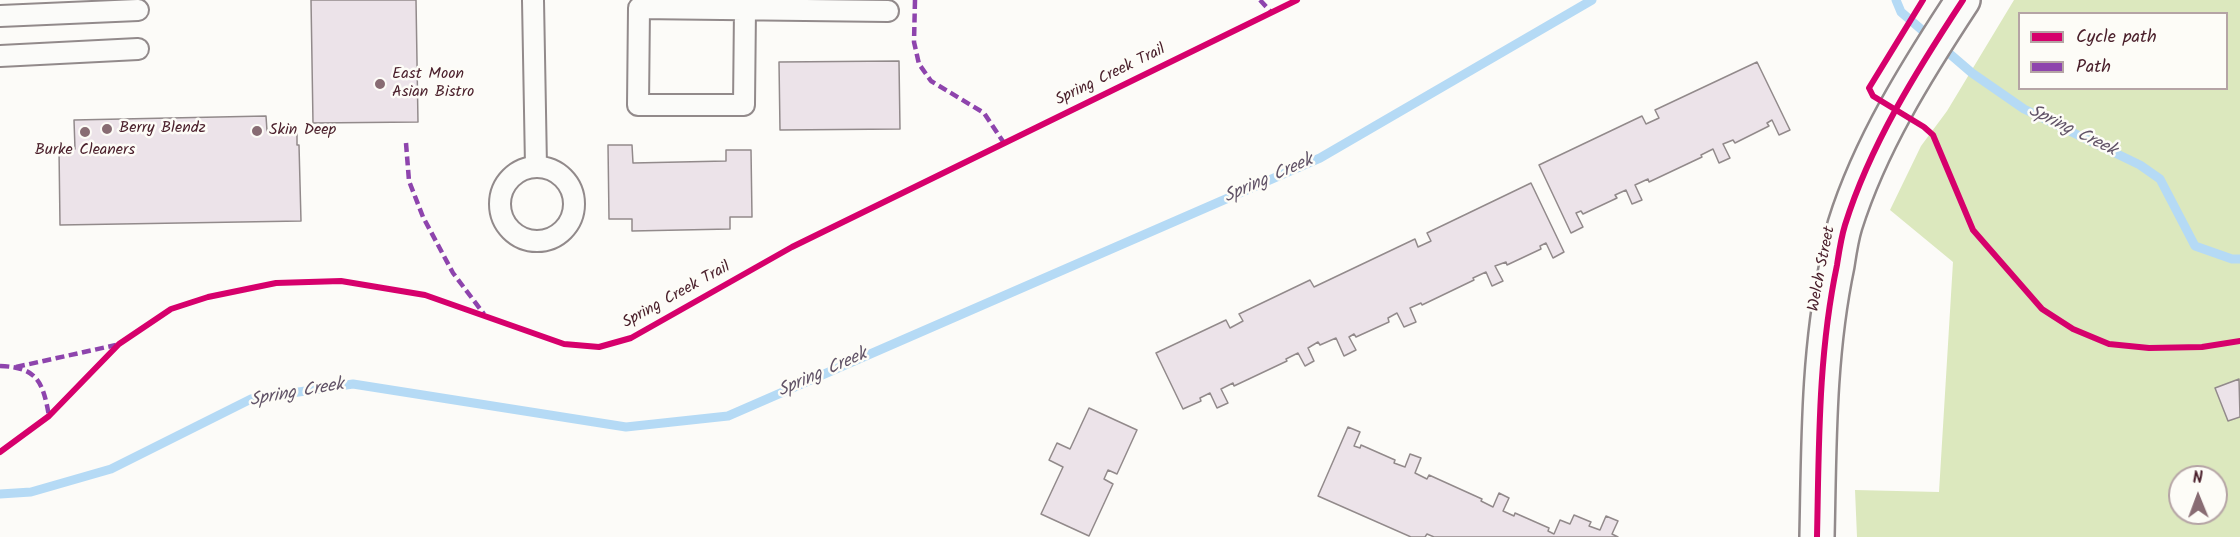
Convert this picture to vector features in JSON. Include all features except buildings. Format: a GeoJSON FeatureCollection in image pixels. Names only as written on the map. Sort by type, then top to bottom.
{"type":"FeatureCollection","features":[{"type":"Feature","properties":{"kind":"street","name":"Welch Street"},"geometry":{"type":"LineString","coordinates":[[1817,537],[1821,381],[1828,306],[1845,227],[1874,155],[1915,78],[1960,4]]}},
{"type":"Feature","properties":{"kind":"lane"},"geometry":{"type":"LineString","coordinates":[[533,0],[536,166]]}},
{"type":"Feature","properties":{"kind":"lane"},"geometry":{"type":"LineString","coordinates":[[745,4],[744,105],[638,105],[639,8],[745,4],[888,11]]}},
{"type":"Feature","properties":{"kind":"lane"},"geometry":{"type":"LineString","coordinates":[[0,16],[138,10]]}},
{"type":"Feature","properties":{"kind":"lane"},"geometry":{"type":"LineString","coordinates":[[0,56],[138,49]]}},
{"type":"Feature","properties":{"kind":"green space"},"geometry":{"type":"Polygon","coordinates":[[[2014,0],[2240,0],[2240,537],[1857,537],[1855,490],[1939,492],[1953,262],[1890,210],[1921,146],[1947,111],[2014,0]]]}},
{"type":"Feature","properties":{"kind":"waterway","name":"Spring Creek"},"geometry":{"type":"LineString","coordinates":[[0,494],[31,492],[111,469],[251,399],[353,384],[626,427],[728,416],[1320,158],[1592,0]]}},
{"type":"Feature","properties":{"kind":"waterway","name":"Spring Creek"},"geometry":{"type":"LineString","coordinates":[[1896,0],[1901,12],[1972,73],[2024,109],[2140,165],[2160,179],[2195,246],[2232,259],[2240,259]]}},
{"type":"Feature","properties":{"kind":"marked path"},"geometry":{"type":"LineString","coordinates":[[915,0],[914,42],[919,64],[931,81],[984,113],[1004,143]]}},
{"type":"Feature","properties":{"kind":"marked path"},"geometry":{"type":"LineString","coordinates":[[1260,0],[1272,13]]}},
{"type":"Feature","properties":{"kind":"marked path"},"geometry":{"type":"LineString","coordinates":[[406,143],[409,181],[423,217],[453,273],[484,314]]}},
{"type":"Feature","properties":{"kind":"marked path"},"geometry":{"type":"LineString","coordinates":[[16,367],[116,345]]}},
{"type":"Feature","properties":{"kind":"marked path"},"geometry":{"type":"LineString","coordinates":[[0,366],[23,370],[36,379],[44,394],[49,416]]}},
{"type":"Feature","properties":{"kind":"cycle path","name":"Spring Creek Trail"},"geometry":{"type":"LineString","coordinates":[[0,452],[49,416],[119,344],[171,309],[208,297],[276,283],[341,281],[425,295],[564,344],[599,347],[631,338],[792,247],[1297,0]]}},
{"type":"Feature","properties":{"kind":"cycle path"},"geometry":{"type":"LineString","coordinates":[[1923,0],[1869,88],[1873,96],[1924,127],[1933,135],[1973,230],[2042,309],[2073,329],[2109,344],[2149,348],[2202,347],[2240,341]]}},
{"type":"Feature","properties":{"kind":"cycle path"},"geometry":{"type":"LineString","coordinates":[[1817,537],[1823,367],[1831,299],[1844,230],[1855,195],[1881,137],[1912,81],[1963,0]]}},
{"type":"Feature","properties":{"kind":"place","name":"East Moon Asian Bistro"},"geometry":{"type":"Point","coordinates":[380,84]}},
{"type":"Feature","properties":{"kind":"place","name":"Berry Blendz"},"geometry":{"type":"Point","coordinates":[107,129]}},
{"type":"Feature","properties":{"kind":"place","name":"Skin Deep"},"geometry":{"type":"Point","coordinates":[257,131]}},
{"type":"Feature","properties":{"kind":"place","name":"Burke Cleaners"},"geometry":{"type":"Point","coordinates":[85,132]}}]}
